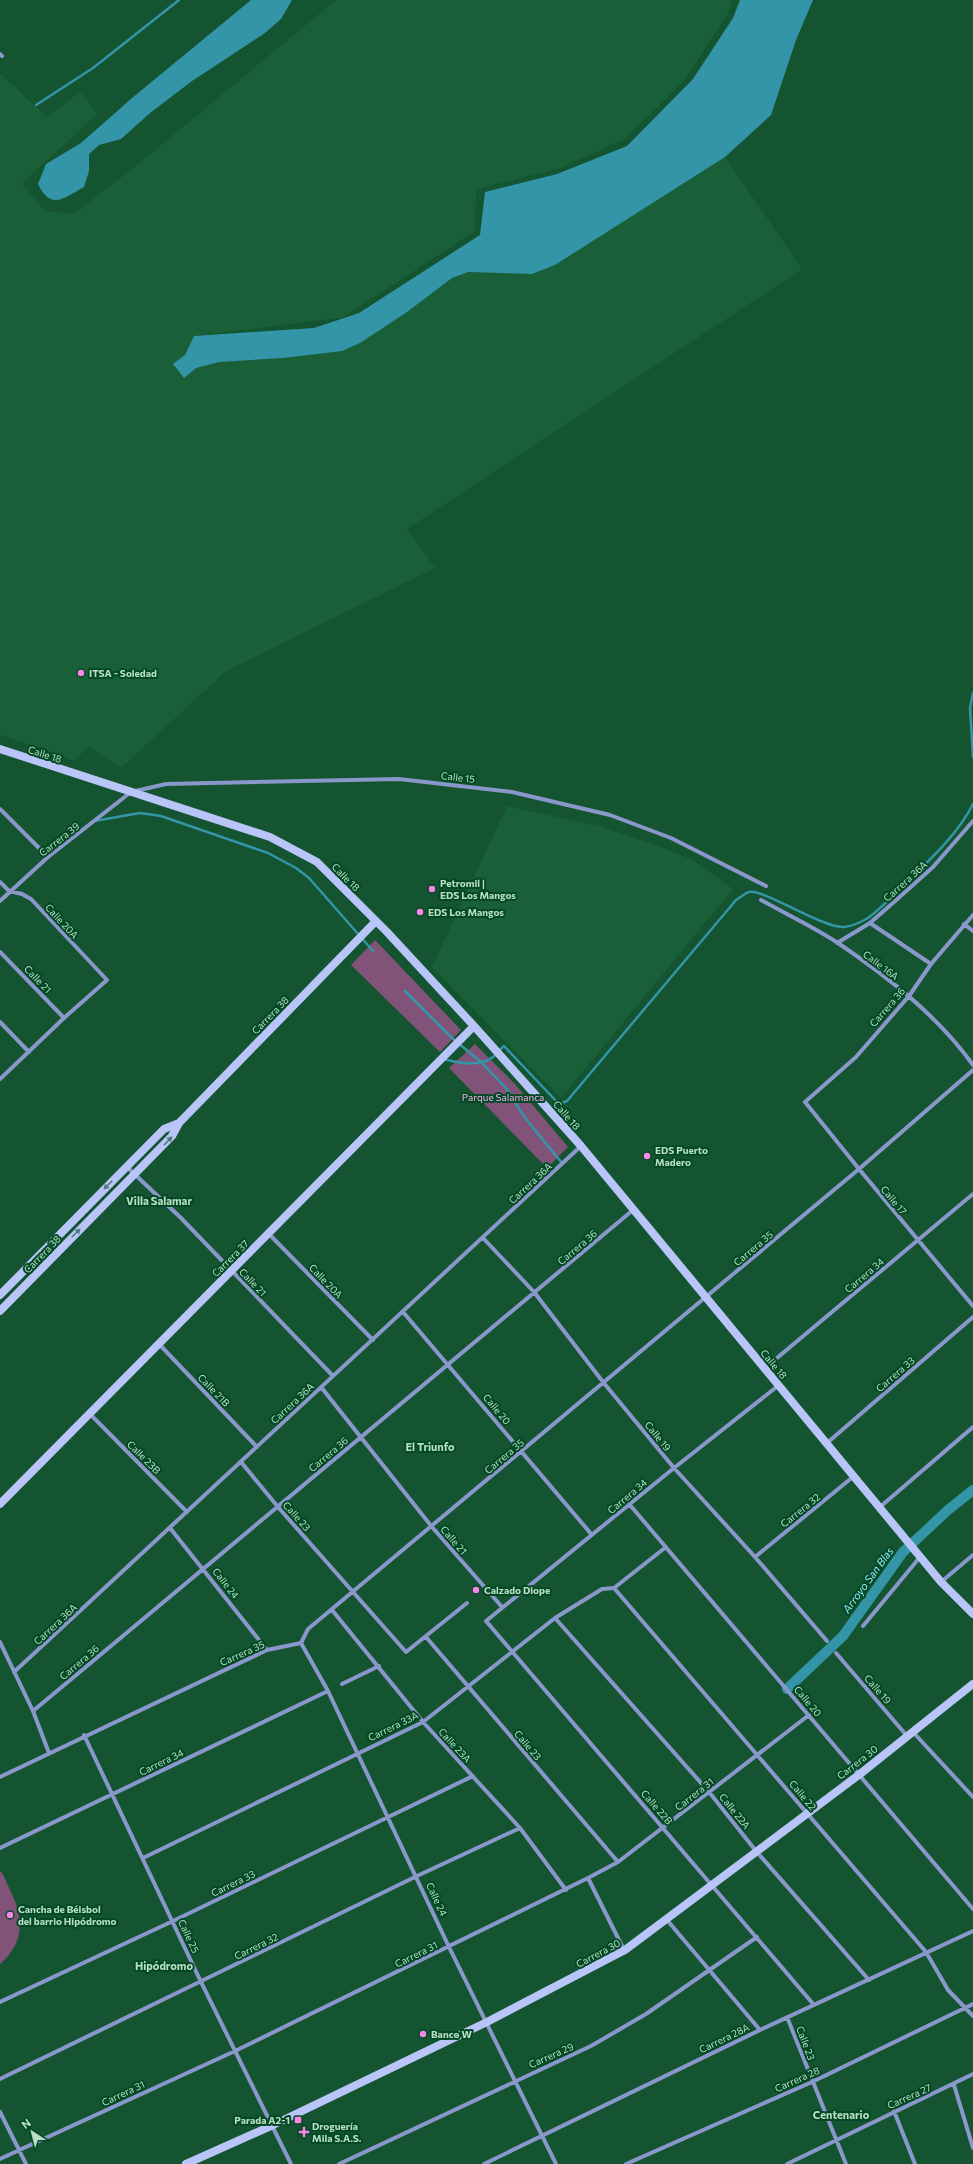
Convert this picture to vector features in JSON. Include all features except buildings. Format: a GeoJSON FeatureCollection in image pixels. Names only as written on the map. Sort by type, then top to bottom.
{"type":"FeatureCollection","features":[{"type":"Feature","properties":{"kind":"street","name":"Calle 18"},"geometry":{"type":"LineString","coordinates":[[0,750],[270,837],[316,862],[376,921],[495,1048],[581,1146],[941,1582],[973,1614]]}},
{"type":"Feature","properties":{"kind":"street","name":"Calle 15"},"geometry":{"type":"LineString","coordinates":[[131,792],[166,784],[399,779],[512,792],[610,815],[664,835],[766,886]]}},
{"type":"Feature","properties":{"kind":"street","name":"Carrera 39"},"geometry":{"type":"LineString","coordinates":[[0,901],[9,891],[48,857],[131,792]]}},
{"type":"Feature","properties":{"kind":"street"},"geometry":{"type":"LineString","coordinates":[[0,809],[48,857]]}},
{"type":"Feature","properties":{"kind":"street","name":"Carrera 36A"},"geometry":{"type":"LineString","coordinates":[[837,942],[870,923],[933,867],[973,821]]}},
{"type":"Feature","properties":{"kind":"street","name":"Calle 20A"},"geometry":{"type":"LineString","coordinates":[[0,882],[9,891],[22,894],[31,899],[107,980],[64,1018]]}},
{"type":"Feature","properties":{"kind":"street","name":"Calle 16A"},"geometry":{"type":"LineString","coordinates":[[761,900],[837,942],[909,996],[938,1022],[973,1065]]}},
{"type":"Feature","properties":{"kind":"street","name":"Carrera 36"},"geometry":{"type":"LineString","coordinates":[[805,1102],[856,1057],[909,996],[931,964],[964,924],[973,916]]}},
{"type":"Feature","properties":{"kind":"street","name":"Carrera 38"},"geometry":{"type":"LineString","coordinates":[[0,1311],[172,1136],[179,1123],[376,921]]}},
{"type":"Feature","properties":{"kind":"street"},"geometry":{"type":"LineString","coordinates":[[870,923],[931,964]]}},
{"type":"Feature","properties":{"kind":"street"},"geometry":{"type":"LineString","coordinates":[[964,924],[973,931]]}},
{"type":"Feature","properties":{"kind":"street","name":"Calle 21"},"geometry":{"type":"LineString","coordinates":[[0,952],[64,1018]]}},
{"type":"Feature","properties":{"kind":"street"},"geometry":{"type":"LineString","coordinates":[[0,1079],[64,1018]]}},
{"type":"Feature","properties":{"kind":"street"},"geometry":{"type":"LineString","coordinates":[[0,1022],[29,1052]]}},
{"type":"Feature","properties":{"kind":"street","name":"Carrera 37"},"geometry":{"type":"LineString","coordinates":[[0,1504],[474,1026]]}},
{"type":"Feature","properties":{"kind":"street","name":"Carrera 35"},"geometry":{"type":"LineString","coordinates":[[0,1776],[84,1735],[267,1650],[300,1643],[308,1629],[858,1170],[973,1070]]}},
{"type":"Feature","properties":{"kind":"street","name":"Calle 17"},"geometry":{"type":"LineString","coordinates":[[805,1102],[858,1170],[973,1306]]}},
{"type":"Feature","properties":{"kind":"street","name":"Carrera 38"},"geometry":{"type":"LineString","coordinates":[[0,1295],[164,1129],[179,1123]]}},
{"type":"Feature","properties":{"kind":"street","name":"Carrera 36A"},"geometry":{"type":"LineString","coordinates":[[14,1672],[581,1146]]}},
{"type":"Feature","properties":{"kind":"street","name":"Calle 21"},"geometry":{"type":"LineString","coordinates":[[127,1167],[333,1376]]}},
{"type":"Feature","properties":{"kind":"street","name":"Carrera 34"},"geometry":{"type":"LineString","coordinates":[[765,1368],[973,1194]]}},
{"type":"Feature","properties":{"kind":"street","name":"Carrera 36"},"geometry":{"type":"LineString","coordinates":[[33,1711],[633,1210]]}},
{"type":"Feature","properties":{"kind":"street","name":"Calle 20A"},"geometry":{"type":"LineString","coordinates":[[268,1233],[373,1340]]}},
{"type":"Feature","properties":{"kind":"street","name":"Calle 19"},"geometry":{"type":"LineString","coordinates":[[481,1239],[484,1239],[534,1292],[603,1382],[674,1468],[755,1557],[828,1641]]}},
{"type":"Feature","properties":{"kind":"street","name":"Calle 20"},"geometry":{"type":"LineString","coordinates":[[403,1312],[449,1364],[592,1535]]}},
{"type":"Feature","properties":{"kind":"street","name":"Carrera 33"},"geometry":{"type":"LineString","coordinates":[[827,1443],[973,1317]]}},
{"type":"Feature","properties":{"kind":"street","name":"Calle 21B"},"geometry":{"type":"LineString","coordinates":[[159,1344],[257,1447]]}},
{"type":"Feature","properties":{"kind":"street","name":"Carrera 34"},"geometry":{"type":"LineString","coordinates":[[486,1621],[674,1468],[779,1385]]}},
{"type":"Feature","properties":{"kind":"street","name":"Calle 21"},"geometry":{"type":"LineString","coordinates":[[321,1388],[432,1527],[502,1607]]}},
{"type":"Feature","properties":{"kind":"street","name":"Calle 23B"},"geometry":{"type":"LineString","coordinates":[[89,1414],[187,1512]]}},
{"type":"Feature","properties":{"kind":"street"},"geometry":{"type":"LineString","coordinates":[[880,1507],[973,1426]]}},
{"type":"Feature","properties":{"kind":"street","name":"Calle 23"},"geometry":{"type":"LineString","coordinates":[[241,1462],[278,1507],[406,1652],[467,1603]]}},
{"type":"Feature","properties":{"kind":"street","name":"Carrera 32"},"geometry":{"type":"LineString","coordinates":[[755,1557],[854,1476]]}},
{"type":"Feature","properties":{"kind":"street","name":"Calle 20"},"geometry":{"type":"LineString","coordinates":[[630,1505],[860,1774],[973,1909]]}},
{"type":"Feature","properties":{"kind":"street","name":"Calle 24"},"geometry":{"type":"LineString","coordinates":[[170,1528],[204,1568],[267,1650]]}},
{"type":"Feature","properties":{"kind":"street","name":"Carrera 33A"},"geometry":{"type":"LineString","coordinates":[[143,1858],[358,1752],[423,1722],[512,1650],[555,1618],[602,1589],[614,1588],[666,1547]]}},
{"type":"Feature","properties":{"kind":"street"},"geometry":{"type":"LineString","coordinates":[[863,1626],[918,1554]]}},
{"type":"Feature","properties":{"kind":"street"},"geometry":{"type":"LineString","coordinates":[[941,1582],[973,1555]]}},
{"type":"Feature","properties":{"kind":"street","name":"Calle 22"},"geometry":{"type":"LineString","coordinates":[[614,1588],[758,1754],[926,1952],[948,1990],[973,2016]]}},
{"type":"Feature","properties":{"kind":"street","name":"Calle 23A"},"geometry":{"type":"LineString","coordinates":[[332,1610],[423,1722],[520,1828],[566,1890]]}},
{"type":"Feature","properties":{"kind":"street","name":"Calle 22A"},"geometry":{"type":"LineString","coordinates":[[555,1618],[709,1792],[756,1851],[870,1980]]}},
{"type":"Feature","properties":{"kind":"street","name":"Calle 22B"},"geometry":{"type":"LineString","coordinates":[[486,1621],[664,1827],[814,2005]]}},
{"type":"Feature","properties":{"kind":"street","name":"Calle 23"},"geometry":{"type":"LineString","coordinates":[[426,1637],[618,1862]]}},
{"type":"Feature","properties":{"kind":"street"},"geometry":{"type":"LineString","coordinates":[[0,1642],[33,1711],[49,1753]]}},
{"type":"Feature","properties":{"kind":"street","name":"Calle 24"},"geometry":{"type":"LineString","coordinates":[[300,1643],[328,1691],[358,1752],[449,1947],[556,2164]]}},
{"type":"Feature","properties":{"kind":"street","name":"Calle 19"},"geometry":{"type":"LineString","coordinates":[[836,1653],[910,1734],[973,1797]]}},
{"type":"Feature","properties":{"kind":"street"},"geometry":{"type":"LineString","coordinates":[[342,1684],[379,1666]]}},
{"type":"Feature","properties":{"kind":"street","name":"Carrera 30"},"geometry":{"type":"LineString","coordinates":[[186,2164],[273,2125],[487,2022],[625,1950],[667,1920],[807,1812],[860,1774],[973,1684]]}},
{"type":"Feature","properties":{"kind":"street","name":"Carrera 34"},"geometry":{"type":"LineString","coordinates":[[0,1848],[328,1691]]}},
{"type":"Feature","properties":{"kind":"street","name":"Carrera 31"},"geometry":{"type":"LineString","coordinates":[[0,2159],[235,2051],[566,1890],[618,1862],[809,1715]]}},
{"type":"Feature","properties":{"kind":"street","name":"Calle 25"},"geometry":{"type":"LineString","coordinates":[[84,1735],[201,1982],[291,2164]]}},
{"type":"Feature","properties":{"kind":"street","name":"Carrera 33"},"geometry":{"type":"LineString","coordinates":[[0,2002],[173,1921],[473,1776]]}},
{"type":"Feature","properties":{"kind":"street","name":"Carrera 32"},"geometry":{"type":"LineString","coordinates":[[0,2079],[417,1876],[520,1828]]}},
{"type":"Feature","properties":{"kind":"street"},"geometry":{"type":"LineString","coordinates":[[588,1878],[625,1950]]}},
{"type":"Feature","properties":{"kind":"street"},"geometry":{"type":"LineString","coordinates":[[667,1920],[760,2030]]}},
{"type":"Feature","properties":{"kind":"street","name":"Carrera 28A"},"geometry":{"type":"LineString","coordinates":[[484,2164],[787,2017],[870,1980],[926,1952],[973,1931]]}},
{"type":"Feature","properties":{"kind":"street","name":"Carrera 29"},"geometry":{"type":"LineString","coordinates":[[339,2164],[514,2080],[591,2046],[646,2014],[757,1938]]}},
{"type":"Feature","properties":{"kind":"street","name":"Carrera 28"},"geometry":{"type":"LineString","coordinates":[[626,2164],[812,2082],[973,2004]]}},
{"type":"Feature","properties":{"kind":"street","name":"Calle 23"},"geometry":{"type":"LineString","coordinates":[[787,2017],[846,2164]]}},
{"type":"Feature","properties":{"kind":"street","name":"Carrera 27"},"geometry":{"type":"LineString","coordinates":[[787,2164],[973,2074]]}},
{"type":"Feature","properties":{"kind":"street"},"geometry":{"type":"LineString","coordinates":[[954,2084],[973,2148]]}},
{"type":"Feature","properties":{"kind":"street"},"geometry":{"type":"LineString","coordinates":[[894,2111],[915,2164]]}},
{"type":"Feature","properties":{"kind":"street"},"geometry":{"type":"LineString","coordinates":[[0,2112],[26,2164]]}},
{"type":"Feature","properties":{"kind":"shaded area"},"geometry":{"type":"Polygon","coordinates":[[[336,0],[732,0],[728,13],[683,82],[625,139],[560,168],[476,189],[475,231],[344,317],[194,336],[185,355],[196,368],[219,362],[283,358],[407,312],[452,278],[468,272],[532,274],[555,265],[725,157],[802,269],[407,529],[435,568],[226,671],[121,768],[89,747],[73,761],[45,749],[0,735],[0,73],[47,117],[80,92],[97,114],[22,184],[46,212],[75,213],[136,166],[336,0]]]}},
{"type":"Feature","properties":{"kind":"shaded area"},"geometry":{"type":"Polygon","coordinates":[[[507,806],[602,827],[658,846],[693,860],[733,889],[561,1098],[432,967],[507,806]]]}},
{"type":"Feature","properties":{"kind":"green space"},"geometry":{"type":"Polygon","coordinates":[[[375,940],[461,1030],[440,1052],[351,965],[375,940]]]}},
{"type":"Feature","properties":{"kind":"green space","name":"Parque Salamanca"},"geometry":{"type":"Polygon","coordinates":[[[475,1044],[515,1084],[568,1147],[547,1168],[449,1068],[475,1044]]]}},
{"type":"Feature","properties":{"kind":"green space","name":"Cancha de Béisbol del barrio Hipódromo"},"geometry":{"type":"Polygon","coordinates":[[[0,1871],[15,1900],[20,1920],[20,1929],[14,1947],[0,1964],[0,1871]]]}},
{"type":"Feature","properties":{"kind":"water"},"geometry":{"type":"Polygon","coordinates":[[[251,0],[292,0],[281,19],[265,33],[192,81],[150,113],[121,139],[99,145],[89,154],[89,171],[84,187],[58,200],[53,200],[43,192],[38,184],[46,164],[81,143],[132,98],[251,0]]]}},
{"type":"Feature","properties":{"kind":"water"},"geometry":{"type":"Polygon","coordinates":[[[740,0],[813,0],[796,40],[771,115],[725,157],[555,265],[532,274],[468,272],[452,278],[407,312],[360,343],[342,351],[283,358],[219,362],[196,368],[184,378],[173,364],[185,355],[194,336],[314,328],[359,313],[480,235],[485,192],[557,174],[627,146],[693,79],[733,18],[740,0]]]}},
{"type":"Feature","properties":{"kind":"waterway"},"geometry":{"type":"LineString","coordinates":[[36,105],[93,68],[179,0]]}},
{"type":"Feature","properties":{"kind":"waterway"},"geometry":{"type":"LineString","coordinates":[[973,693],[970,708],[973,757]]}},
{"type":"Feature","properties":{"kind":"waterway"},"geometry":{"type":"LineString","coordinates":[[444,1059],[462,1063],[482,1062],[493,1057],[504,1046],[559,1104],[567,1101],[736,900],[749,892],[756,893],[832,925],[843,927],[856,924],[868,918],[877,911],[931,858],[959,827],[973,804]]}},
{"type":"Feature","properties":{"kind":"waterway"},"geometry":{"type":"LineString","coordinates":[[94,821],[140,813],[161,816],[268,853],[296,868],[309,878],[373,951]]}},
{"type":"Feature","properties":{"kind":"waterway"},"geometry":{"type":"LineString","coordinates":[[405,991],[452,1038],[481,1062],[506,1088],[525,1118],[562,1163]]}},
{"type":"Feature","properties":{"kind":"waterway","name":"Arroyo San Blas"},"geometry":{"type":"LineString","coordinates":[[787,1689],[843,1636],[903,1552],[948,1510],[973,1490]]}},
{"type":"Feature","properties":{"kind":"place","name":"ITSA - Soledad"},"geometry":{"type":"Point","coordinates":[81,673]}},
{"type":"Feature","properties":{"kind":"place","name":"Petromil | EDS Los Mangos"},"geometry":{"type":"Point","coordinates":[432,889]}},
{"type":"Feature","properties":{"kind":"place","name":"EDS Los Mangos"},"geometry":{"type":"Point","coordinates":[420,912]}},
{"type":"Feature","properties":{"kind":"place","name":"EDS Puerto Madero"},"geometry":{"type":"Point","coordinates":[647,1156]}},
{"type":"Feature","properties":{"kind":"place","name":"Calzado Diope"},"geometry":{"type":"Point","coordinates":[476,1590]}},
{"type":"Feature","properties":{"kind":"place","name":"Cancha de Béisbol del barrio Hipódromo"},"geometry":{"type":"Point","coordinates":[10,1915]}},
{"type":"Feature","properties":{"kind":"place","name":"Banco W"},"geometry":{"type":"Point","coordinates":[423,2034]}},
{"type":"Feature","properties":{"kind":"place","name":"Parada A2-1"},"geometry":{"type":"Point","coordinates":[298,2120]}},
{"type":"Feature","properties":{"kind":"place","name":"Droguería Mila S.A.S."},"geometry":{"type":"Point","coordinates":[304,2132]}},
{"type":"Feature","properties":{"kind":"district","name":"Villa Salamar"},"geometry":{"type":"Point","coordinates":[159,1201]}},
{"type":"Feature","properties":{"kind":"district","name":"El Triunfo"},"geometry":{"type":"Point","coordinates":[430,1447]}},
{"type":"Feature","properties":{"kind":"district","name":"Hipódromo"},"geometry":{"type":"Point","coordinates":[164,1966]}},
{"type":"Feature","properties":{"kind":"district","name":"Centenario"},"geometry":{"type":"Point","coordinates":[841,2115]}}]}
